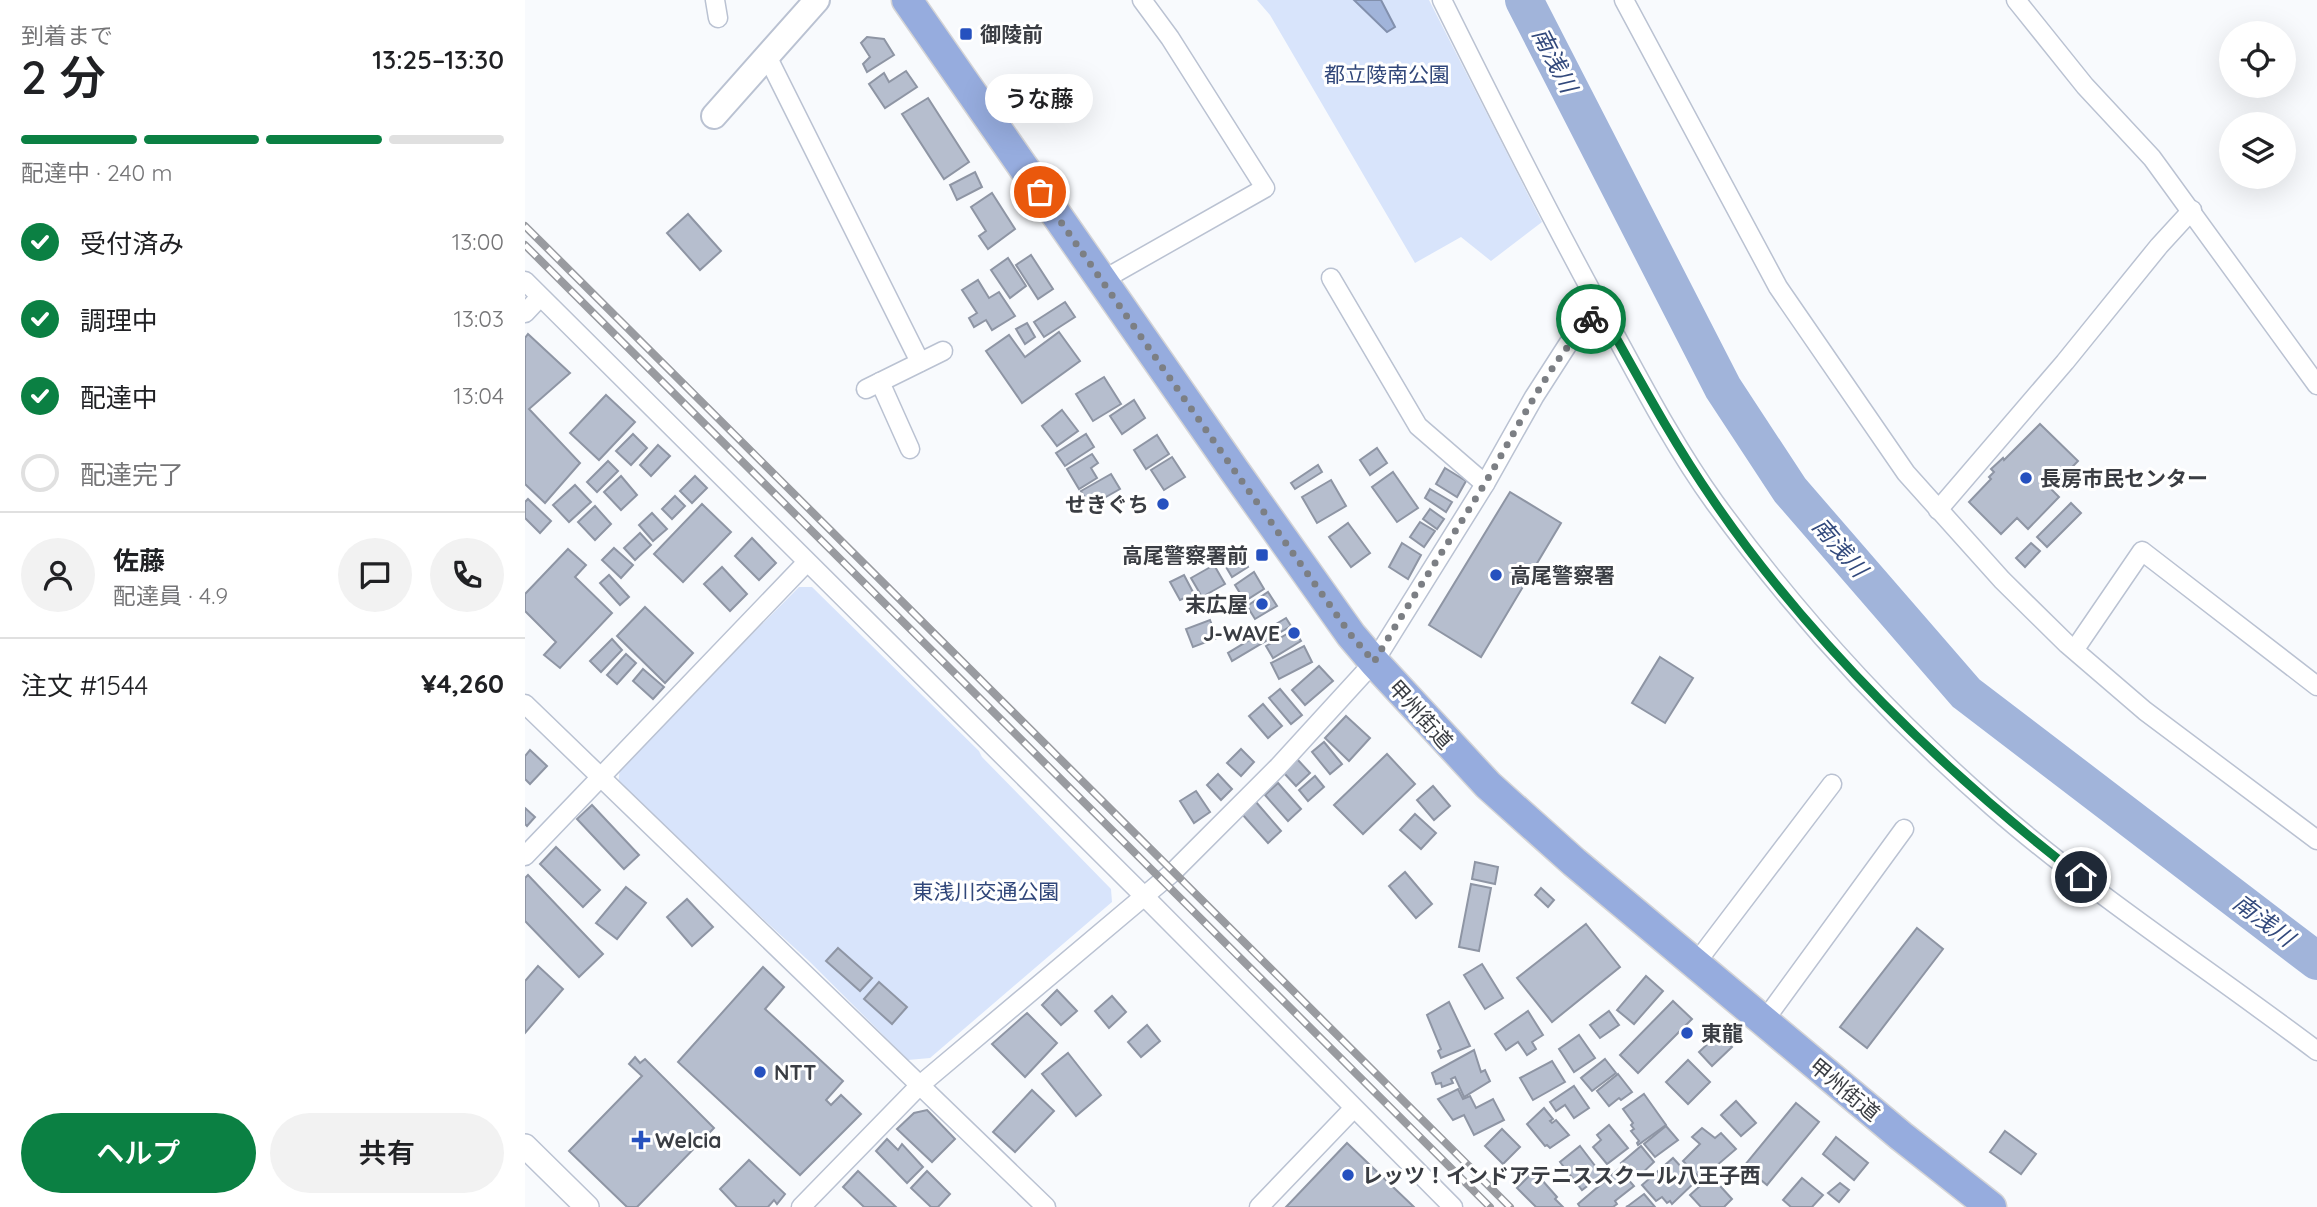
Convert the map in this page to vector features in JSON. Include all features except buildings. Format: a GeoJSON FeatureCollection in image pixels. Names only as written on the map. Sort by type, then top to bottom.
{"type":"FeatureCollection","features":[{"type":"Feature","properties":{"kind":"highway","name":"甲州街道"},"geometry":{"type":"LineString","coordinates":[[907,0],[1101,281],[1351,635],[1374,662],[1488,785],[1633,912],[1901,1136],[1991,1207]]}},
{"type":"Feature","properties":{"kind":"main road"},"geometry":{"type":"LineString","coordinates":[[714,116],[817,0]]}},
{"type":"Feature","properties":{"kind":"street"},"geometry":{"type":"LineString","coordinates":[[1101,281],[1265,188],[1170,38],[1142,0]]}},
{"type":"Feature","properties":{"kind":"street"},"geometry":{"type":"LineString","coordinates":[[1443,0],[1546,209],[1650,399],[1714,501],[1804,615],[1882,701],[1976,791],[2038,844],[2317,1051]]}},
{"type":"Feature","properties":{"kind":"street"},"geometry":{"type":"LineString","coordinates":[[1624,0],[1779,286],[1906,473],[2002,580],[2075,649],[2145,711],[2317,840]]}},
{"type":"Feature","properties":{"kind":"street"},"geometry":{"type":"LineString","coordinates":[[2015,0],[2085,86],[2152,158],[2317,385]]}},
{"type":"Feature","properties":{"kind":"street"},"geometry":{"type":"LineString","coordinates":[[767,57],[920,362]]}},
{"type":"Feature","properties":{"kind":"street"},"geometry":{"type":"LineString","coordinates":[[1938,510],[2065,362],[2158,246],[2192,210]]}},
{"type":"Feature","properties":{"kind":"street"},"geometry":{"type":"LineString","coordinates":[[1331,278],[1418,426],[1485,484]]}},
{"type":"Feature","properties":{"kind":"street"},"geometry":{"type":"LineString","coordinates":[[525,282],[1144,896],[1453,1207]]}},
{"type":"Feature","properties":{"kind":"street"},"geometry":{"type":"LineString","coordinates":[[525,313],[540,297]]}},
{"type":"Feature","properties":{"kind":"street"},"geometry":{"type":"LineString","coordinates":[[801,1207],[920,1085],[1173,872],[1278,767],[1374,662],[1485,484],[1534,397],[1570,341],[1600,309]]}},
{"type":"Feature","properties":{"kind":"street"},"geometry":{"type":"LineString","coordinates":[[910,449],[873,385],[943,351]]}},
{"type":"Feature","properties":{"kind":"street"},"geometry":{"type":"LineString","coordinates":[[2075,649],[2142,551],[2317,686]]}},
{"type":"Feature","properties":{"kind":"street"},"geometry":{"type":"LineString","coordinates":[[525,856],[807,562]]}},
{"type":"Feature","properties":{"kind":"street"},"geometry":{"type":"LineString","coordinates":[[525,704],[1046,1207]]}},
{"type":"Feature","properties":{"kind":"street"},"geometry":{"type":"LineString","coordinates":[[1696,963],[1832,783]]}},
{"type":"Feature","properties":{"kind":"street"},"geometry":{"type":"LineString","coordinates":[[1764,1021],[1903,829]]}},
{"type":"Feature","properties":{"kind":"street"},"geometry":{"type":"LineString","coordinates":[[1259,1207],[1353,1109]]}},
{"type":"Feature","properties":{"kind":"street"},"geometry":{"type":"LineString","coordinates":[[525,1146],[587,1207]]}},
{"type":"Feature","properties":{"kind":"green space","name":"都立陵南公園"},"geometry":{"type":"Polygon","coordinates":[[[1257,0],[1429,0],[1542,222],[1491,261],[1461,237],[1415,263],[1270,15],[1257,0]]]}},
{"type":"Feature","properties":{"kind":"green space","name":"東浅川交通公園"},"geometry":{"type":"Polygon","coordinates":[[[799,587],[812,587],[979,751],[1111,889],[1112,902],[930,1058],[908,1060],[810,962],[618,786],[620,767],[799,587]]]}},
{"type":"Feature","properties":{"kind":"water"},"geometry":{"type":"Polygon","coordinates":[[[1354,0],[1381,0],[1395,27],[1387,32],[1354,0]]]}},
{"type":"Feature","properties":{"kind":"waterway","name":"南浅川"},"geometry":{"type":"LineString","coordinates":[[1524,0],[1723,388],[1790,490],[1966,693],[2317,961]]}},
{"type":"Feature","properties":{"kind":"railway"},"geometry":{"type":"LineString","coordinates":[[525,226],[1510,1207]]}},
{"type":"Feature","properties":{"kind":"railway"},"geometry":{"type":"LineString","coordinates":[[525,245],[1490,1207]]}},
{"type":"Feature","properties":{"kind":"way so far"},"geometry":{"type":"LineString","coordinates":[[1040,192],[1351,635],[1374,662],[1485,484],[1534,397],[1570,341],[1591,319]]}},
{"type":"Feature","properties":{"kind":"place","name":"御陵前"},"geometry":{"type":"Point","coordinates":[966,34]}},
{"type":"Feature","properties":{"kind":"place","name":"うな藤"},"geometry":{"type":"Point","coordinates":[1040,192]}},
{"type":"Feature","properties":{"kind":"place","name":"長房市民センター"},"geometry":{"type":"Point","coordinates":[2026,478]}},
{"type":"Feature","properties":{"kind":"place","name":"せきぐち"},"geometry":{"type":"Point","coordinates":[1163,504]}},
{"type":"Feature","properties":{"kind":"place","name":"高尾警察署前"},"geometry":{"type":"Point","coordinates":[1262,555]}},
{"type":"Feature","properties":{"kind":"place","name":"高尾警察署"},"geometry":{"type":"Point","coordinates":[1496,575]}},
{"type":"Feature","properties":{"kind":"place","name":"末広屋"},"geometry":{"type":"Point","coordinates":[1262,604]}},
{"type":"Feature","properties":{"kind":"place","name":"J-WAVE"},"geometry":{"type":"Point","coordinates":[1294,633]}},
{"type":"Feature","properties":{"kind":"place","name":"東龍"},"geometry":{"type":"Point","coordinates":[1687,1033]}},
{"type":"Feature","properties":{"kind":"place","name":"NTT"},"geometry":{"type":"Point","coordinates":[760,1072]}},
{"type":"Feature","properties":{"kind":"place","name":"Welcia"},"geometry":{"type":"Point","coordinates":[641,1140]}},
{"type":"Feature","properties":{"kind":"place","name":"レッツ！インドアテニススクール八王子西"},"geometry":{"type":"Point","coordinates":[1348,1175]}},
{"type":"Feature","properties":{"kind":"route"},"geometry":{"type":"LineString","coordinates":[[1591,319],[1600,309],[1650,399],[1714,501],[1804,615],[1882,701],[1958,774],[1994,808],[2081,877]]}}]}
